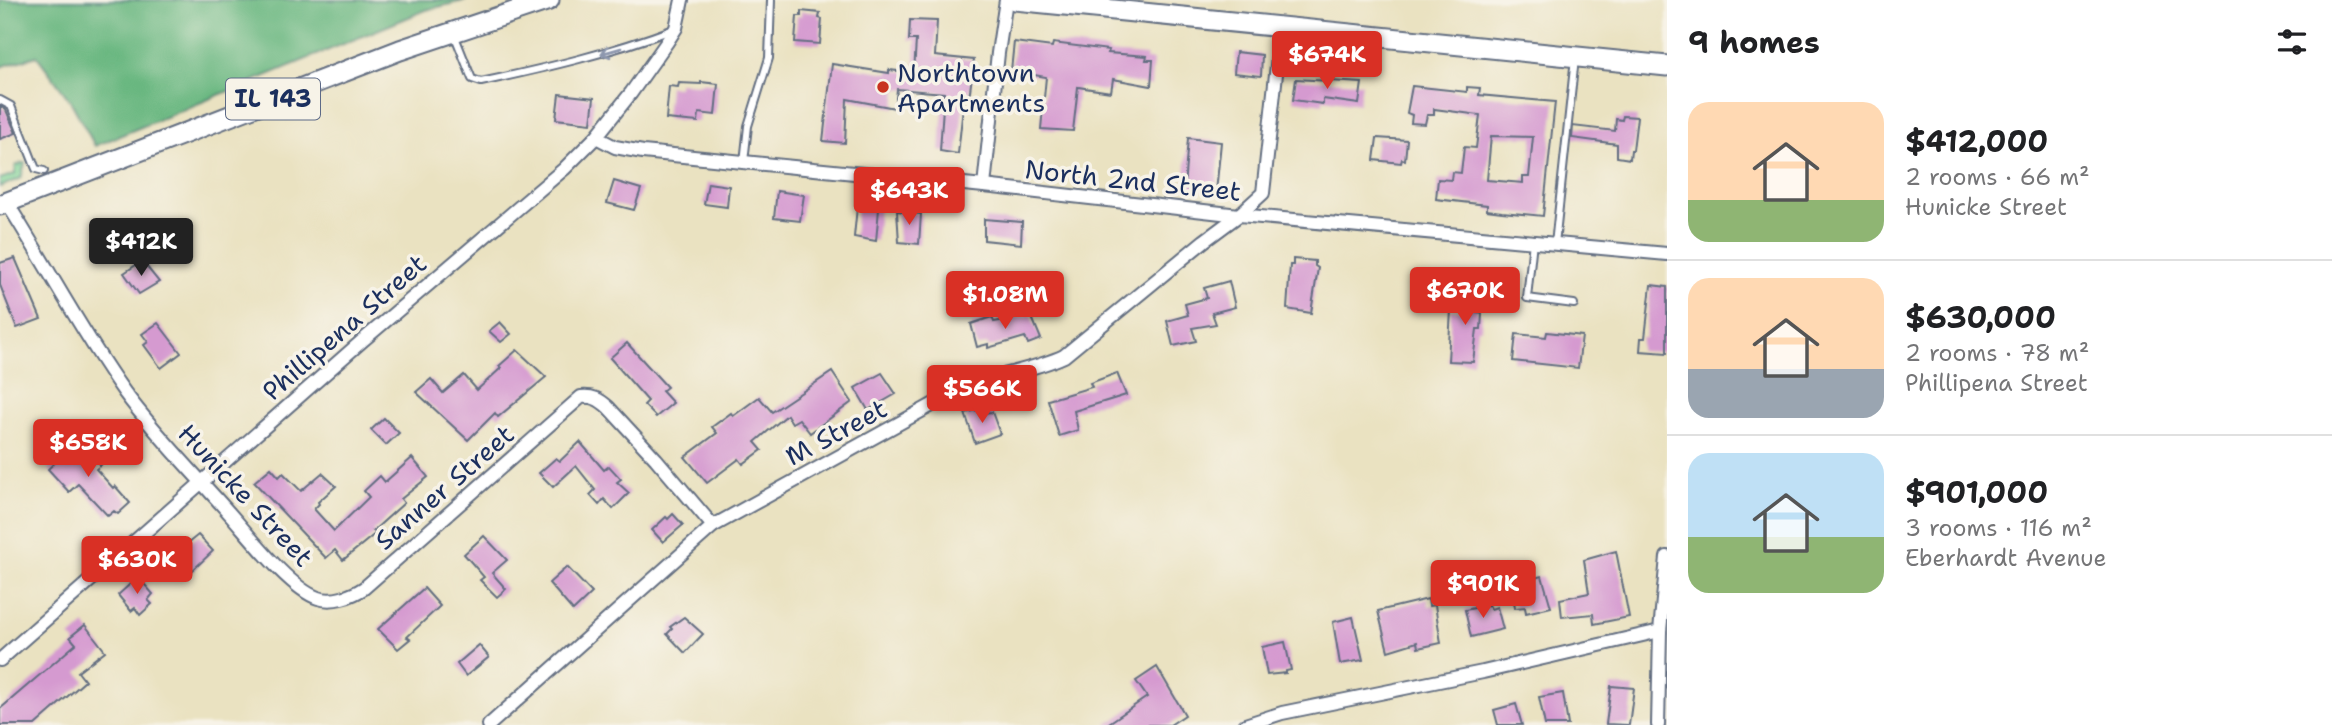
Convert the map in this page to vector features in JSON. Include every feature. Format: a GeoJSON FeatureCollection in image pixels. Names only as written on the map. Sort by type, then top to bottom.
{"type":"FeatureCollection","features":[{"type":"Feature","properties":{"kind":"main road","name":"IL 143"},"geometry":{"type":"LineString","coordinates":[[3,204],[400,50],[549,0]]}},
{"type":"Feature","properties":{"kind":"main road"},"geometry":{"type":"LineString","coordinates":[[1015,0],[1667,66]]}},
{"type":"Feature","properties":{"kind":"street","name":"Phillipena Street"},"geometry":{"type":"LineString","coordinates":[[0,660],[199,482],[564,169],[596,137],[631,93],[676,28],[682,0]]}},
{"type":"Feature","properties":{"kind":"street"},"geometry":{"type":"LineString","coordinates":[[984,186],[1006,0]]}},
{"type":"Feature","properties":{"kind":"street","name":"M Street"},"geometry":{"type":"LineString","coordinates":[[489,725],[713,526],[963,388],[984,379],[1052,362],[1064,356],[1239,215],[1263,193],[1281,28]]}},
{"type":"Feature","properties":{"kind":"street","name":"North 2nd Street"},"geometry":{"type":"LineString","coordinates":[[596,137],[615,147],[643,152],[1239,215],[1667,254]]}},
{"type":"Feature","properties":{"kind":"street","name":"Hunicke Street"},"geometry":{"type":"LineString","coordinates":[[3,204],[126,394],[199,482],[287,575],[300,588],[322,600]]}},
{"type":"Feature","properties":{"kind":"street","name":"Sanner Street"},"geometry":{"type":"LineString","coordinates":[[322,600],[354,594],[364,588],[581,397],[590,396],[608,407],[713,526]]}},
{"type":"Feature","properties":{"kind":"street"},"geometry":{"type":"LineString","coordinates":[[1658,725],[1660,631],[1667,557]]}},
{"type":"Feature","properties":{"kind":"street"},"geometry":{"type":"LineString","coordinates":[[1245,725],[1282,713],[1483,672],[1660,631]]}},
{"type":"Feature","properties":{"kind":"lane"},"geometry":{"type":"LineString","coordinates":[[744,162],[748,126],[769,58],[771,0]]}},
{"type":"Feature","properties":{"kind":"lane"},"geometry":{"type":"LineString","coordinates":[[453,32],[472,79],[481,82],[629,46],[676,28]]}},
{"type":"Feature","properties":{"kind":"lane"},"geometry":{"type":"LineString","coordinates":[[1555,244],[1575,57]]}},
{"type":"Feature","properties":{"kind":"lane"},"geometry":{"type":"LineString","coordinates":[[0,100],[11,106],[36,169],[44,171]]}},
{"type":"Feature","properties":{"kind":"lane"},"geometry":{"type":"LineString","coordinates":[[1533,242],[1527,298],[1574,304]]}},
{"type":"Feature","properties":{"kind":"green space"},"geometry":{"type":"Polygon","coordinates":[[[0,0],[467,0],[426,10],[95,146],[71,102],[37,56],[0,67],[0,0]]]}},
{"type":"Feature","properties":{"kind":"green space"},"geometry":{"type":"Polygon","coordinates":[[[25,163],[21,178],[0,187],[0,179],[15,174],[16,165],[25,163]]]}},
{"type":"Feature","properties":{"kind":"building"},"geometry":{"type":"Polygon","coordinates":[[[801,11],[820,13],[820,44],[795,42],[797,16],[801,16],[801,11]]]}},
{"type":"Feature","properties":{"kind":"building"},"geometry":{"type":"Polygon","coordinates":[[[910,20],[937,21],[935,56],[974,60],[969,99],[964,98],[958,154],[940,151],[944,93],[897,89],[895,108],[847,99],[845,143],[823,141],[832,64],[889,73],[889,70],[914,73],[916,40],[909,40],[910,20]]]}},
{"type":"Feature","properties":{"kind":"building"},"geometry":{"type":"Polygon","coordinates":[[[1014,42],[1052,47],[1053,43],[1109,50],[1108,53],[1147,56],[1146,60],[1153,60],[1151,86],[1113,79],[1111,92],[1078,87],[1073,131],[1041,129],[1046,77],[1011,71],[1014,42]]]}},
{"type":"Feature","properties":{"kind":"building"},"geometry":{"type":"Polygon","coordinates":[[[1236,52],[1262,55],[1261,76],[1234,73],[1236,52]]]}},
{"type":"Feature","properties":{"kind":"building"},"geometry":{"type":"Polygon","coordinates":[[[1296,79],[1362,83],[1359,104],[1323,99],[1323,104],[1293,100],[1296,79]]]}},
{"type":"Feature","properties":{"kind":"building"},"geometry":{"type":"Polygon","coordinates":[[[679,83],[718,84],[715,115],[699,113],[698,122],[666,119],[669,86],[678,87],[679,83]]]}},
{"type":"Feature","properties":{"kind":"building"},"geometry":{"type":"Polygon","coordinates":[[[1412,86],[1467,92],[1467,87],[1480,88],[1479,95],[1555,102],[1543,216],[1487,210],[1487,205],[1436,199],[1438,179],[1451,180],[1452,172],[1461,173],[1464,147],[1476,148],[1480,115],[1434,109],[1434,115],[1427,115],[1425,124],[1411,123],[1412,115],[1407,113],[1412,86]],[[1491,136],[1487,180],[1523,183],[1523,177],[1529,177],[1533,137],[1491,136]]]}},
{"type":"Feature","properties":{"kind":"building"},"geometry":{"type":"Polygon","coordinates":[[[559,94],[594,98],[591,123],[556,119],[559,94]]]}},
{"type":"Feature","properties":{"kind":"building"},"geometry":{"type":"Polygon","coordinates":[[[0,106],[6,110],[16,133],[0,139],[0,106]]]}},
{"type":"Feature","properties":{"kind":"building"},"geometry":{"type":"Polygon","coordinates":[[[1623,116],[1637,117],[1630,159],[1617,157],[1617,144],[1572,138],[1573,126],[1615,131],[1616,119],[1622,120],[1623,116]]]}},
{"type":"Feature","properties":{"kind":"building"},"geometry":{"type":"Polygon","coordinates":[[[1188,138],[1221,142],[1216,192],[1184,188],[1188,138]]]}},
{"type":"Feature","properties":{"kind":"building"},"geometry":{"type":"Polygon","coordinates":[[[1377,138],[1407,140],[1405,160],[1402,159],[1401,163],[1374,160],[1377,138]]]}},
{"type":"Feature","properties":{"kind":"building"},"geometry":{"type":"Polygon","coordinates":[[[614,181],[641,189],[634,210],[607,203],[614,181]]]}},
{"type":"Feature","properties":{"kind":"building"},"geometry":{"type":"Polygon","coordinates":[[[708,183],[729,186],[727,207],[704,204],[708,183]]]}},
{"type":"Feature","properties":{"kind":"building"},"geometry":{"type":"Polygon","coordinates":[[[777,191],[804,195],[800,221],[774,218],[777,191]]]}},
{"type":"Feature","properties":{"kind":"building"},"geometry":{"type":"Polygon","coordinates":[[[857,207],[879,209],[876,241],[854,237],[857,207]]]}},
{"type":"Feature","properties":{"kind":"building"},"geometry":{"type":"Polygon","coordinates":[[[897,211],[921,214],[919,244],[899,242],[897,211]]]}},
{"type":"Feature","properties":{"kind":"building"},"geometry":{"type":"Polygon","coordinates":[[[984,219],[1022,222],[1021,244],[984,240],[984,219]]]}},
{"type":"Feature","properties":{"kind":"building"},"geometry":{"type":"Polygon","coordinates":[[[15,258],[41,319],[17,328],[0,285],[0,263],[15,258]]]}},
{"type":"Feature","properties":{"kind":"building"},"geometry":{"type":"Polygon","coordinates":[[[1293,259],[1315,261],[1318,268],[1311,313],[1287,309],[1290,265],[1293,265],[1293,259]]]}},
{"type":"Feature","properties":{"kind":"building"},"geometry":{"type":"Polygon","coordinates":[[[142,261],[159,282],[139,294],[124,273],[142,261]]]}},
{"type":"Feature","properties":{"kind":"building"},"geometry":{"type":"Polygon","coordinates":[[[1229,281],[1235,307],[1212,313],[1216,324],[1192,328],[1196,341],[1173,346],[1167,321],[1188,315],[1185,304],[1207,298],[1204,288],[1229,281]]]}},
{"type":"Feature","properties":{"kind":"building"},"geometry":{"type":"Polygon","coordinates":[[[1651,285],[1667,287],[1667,353],[1640,351],[1641,338],[1645,338],[1651,285]]]}},
{"type":"Feature","properties":{"kind":"building"},"geometry":{"type":"Polygon","coordinates":[[[1464,286],[1480,288],[1477,313],[1482,314],[1481,329],[1477,329],[1473,362],[1448,361],[1451,310],[1462,310],[1464,286]]]}},
{"type":"Feature","properties":{"kind":"building"},"geometry":{"type":"Polygon","coordinates":[[[1031,315],[1041,339],[1028,344],[1025,337],[988,348],[988,344],[977,347],[971,324],[992,317],[994,322],[1031,315]]]}},
{"type":"Feature","properties":{"kind":"building"},"geometry":{"type":"Polygon","coordinates":[[[500,322],[511,334],[501,342],[489,331],[500,322]]]}},
{"type":"Feature","properties":{"kind":"building"},"geometry":{"type":"Polygon","coordinates":[[[158,323],[181,353],[161,368],[144,345],[148,342],[142,334],[158,323]]]}},
{"type":"Feature","properties":{"kind":"building"},"geometry":{"type":"Polygon","coordinates":[[[1547,332],[1582,336],[1578,368],[1513,361],[1516,334],[1546,337],[1547,332]]]}},
{"type":"Feature","properties":{"kind":"building"},"geometry":{"type":"Polygon","coordinates":[[[627,343],[667,387],[662,391],[673,403],[656,417],[644,405],[648,401],[610,358],[627,343]]]}},
{"type":"Feature","properties":{"kind":"building"},"geometry":{"type":"Polygon","coordinates":[[[517,350],[546,377],[498,417],[495,413],[468,440],[416,392],[431,379],[443,393],[464,375],[477,390],[517,350]]]}},
{"type":"Feature","properties":{"kind":"building"},"geometry":{"type":"Polygon","coordinates":[[[832,372],[852,402],[810,433],[799,419],[792,423],[787,415],[755,442],[762,450],[743,464],[739,459],[707,483],[685,457],[717,433],[712,427],[731,413],[733,416],[759,397],[772,412],[832,372]]]}},
{"type":"Feature","properties":{"kind":"building"},"geometry":{"type":"Polygon","coordinates":[[[882,373],[896,394],[868,410],[855,388],[882,373]]]}},
{"type":"Feature","properties":{"kind":"building"},"geometry":{"type":"Polygon","coordinates":[[[1117,373],[1126,395],[1074,411],[1078,430],[1059,436],[1048,400],[1092,387],[1090,383],[1117,373]]]}},
{"type":"Feature","properties":{"kind":"building"},"geometry":{"type":"Polygon","coordinates":[[[981,409],[983,413],[992,412],[1000,434],[975,443],[965,413],[981,409]]]}},
{"type":"Feature","properties":{"kind":"building"},"geometry":{"type":"Polygon","coordinates":[[[384,418],[399,433],[386,445],[371,430],[384,418]]]}},
{"type":"Feature","properties":{"kind":"building"},"geometry":{"type":"Polygon","coordinates":[[[78,441],[101,465],[96,469],[130,503],[118,514],[114,511],[108,516],[78,484],[69,492],[48,469],[78,441]]]}},
{"type":"Feature","properties":{"kind":"building"},"geometry":{"type":"Polygon","coordinates":[[[580,442],[604,470],[609,466],[621,479],[617,482],[629,493],[613,509],[604,499],[599,505],[590,495],[595,490],[576,466],[553,487],[539,473],[556,458],[560,461],[580,442]]]}},
{"type":"Feature","properties":{"kind":"building"},"geometry":{"type":"Polygon","coordinates":[[[412,458],[428,477],[401,499],[404,503],[373,531],[376,533],[343,560],[335,550],[326,558],[254,482],[271,468],[279,477],[283,473],[301,491],[322,473],[336,486],[314,509],[334,531],[369,497],[364,491],[380,476],[385,482],[412,458]]]}},
{"type":"Feature","properties":{"kind":"building"},"geometry":{"type":"Polygon","coordinates":[[[673,514],[683,525],[663,542],[652,530],[673,514]]]}},
{"type":"Feature","properties":{"kind":"building"},"geometry":{"type":"Polygon","coordinates":[[[198,535],[213,551],[193,570],[177,552],[198,535]]]}},
{"type":"Feature","properties":{"kind":"building"},"geometry":{"type":"Polygon","coordinates":[[[484,536],[507,560],[492,573],[506,589],[497,597],[480,580],[484,577],[464,554],[484,536]]]}},
{"type":"Feature","properties":{"kind":"building"},"geometry":{"type":"Polygon","coordinates":[[[1616,551],[1629,617],[1594,624],[1593,614],[1562,617],[1560,599],[1589,593],[1584,560],[1616,551]]]}},
{"type":"Feature","properties":{"kind":"building"},"geometry":{"type":"Polygon","coordinates":[[[567,567],[592,593],[573,611],[549,583],[567,567]]]}},
{"type":"Feature","properties":{"kind":"building"},"geometry":{"type":"Polygon","coordinates":[[[1542,576],[1551,607],[1526,613],[1525,607],[1515,608],[1512,587],[1531,584],[1530,579],[1542,576]]]}},
{"type":"Feature","properties":{"kind":"building"},"geometry":{"type":"Polygon","coordinates":[[[138,577],[153,594],[148,600],[152,604],[140,615],[135,608],[131,611],[118,595],[138,577]]]}},
{"type":"Feature","properties":{"kind":"building"},"geometry":{"type":"Polygon","coordinates":[[[424,588],[440,606],[398,649],[378,629],[424,588]]]}},
{"type":"Feature","properties":{"kind":"building"},"geometry":{"type":"Polygon","coordinates":[[[1428,599],[1429,606],[1435,605],[1441,643],[1418,648],[1417,642],[1388,651],[1378,611],[1428,599]]]}},
{"type":"Feature","properties":{"kind":"building"},"geometry":{"type":"Polygon","coordinates":[[[1489,605],[1491,609],[1497,607],[1503,629],[1471,637],[1465,610],[1489,605]]]}},
{"type":"Feature","properties":{"kind":"building"},"geometry":{"type":"Polygon","coordinates":[[[684,617],[703,634],[685,653],[667,634],[672,629],[670,627],[684,617]]]}},
{"type":"Feature","properties":{"kind":"building"},"geometry":{"type":"Polygon","coordinates":[[[1353,617],[1363,660],[1340,664],[1333,622],[1353,617]]]}},
{"type":"Feature","properties":{"kind":"building"},"geometry":{"type":"Polygon","coordinates":[[[85,625],[105,651],[78,672],[85,681],[35,725],[0,725],[0,709],[76,644],[70,637],[85,625]]]}},
{"type":"Feature","properties":{"kind":"building"},"geometry":{"type":"Polygon","coordinates":[[[1285,642],[1291,670],[1267,675],[1262,647],[1285,642]]]}},
{"type":"Feature","properties":{"kind":"building"},"geometry":{"type":"Polygon","coordinates":[[[479,645],[489,657],[466,676],[457,664],[479,645]]]}},
{"type":"Feature","properties":{"kind":"building"},"geometry":{"type":"Polygon","coordinates":[[[1157,667],[1185,715],[1170,725],[1106,725],[1147,697],[1136,681],[1157,667]]]}},
{"type":"Feature","properties":{"kind":"building"},"geometry":{"type":"Polygon","coordinates":[[[1611,686],[1634,688],[1629,725],[1606,724],[1611,686]]]}},
{"type":"Feature","properties":{"kind":"building"},"geometry":{"type":"Polygon","coordinates":[[[1563,693],[1568,725],[1545,725],[1539,697],[1563,693]]]}},
{"type":"Feature","properties":{"kind":"building"},"geometry":{"type":"Polygon","coordinates":[[[1516,704],[1522,725],[1498,725],[1494,710],[1516,704]]]}},
{"type":"Feature","properties":{"kind":"place","name":"Northtown Apartments"},"geometry":{"type":"Point","coordinates":[883,87]}}]}
